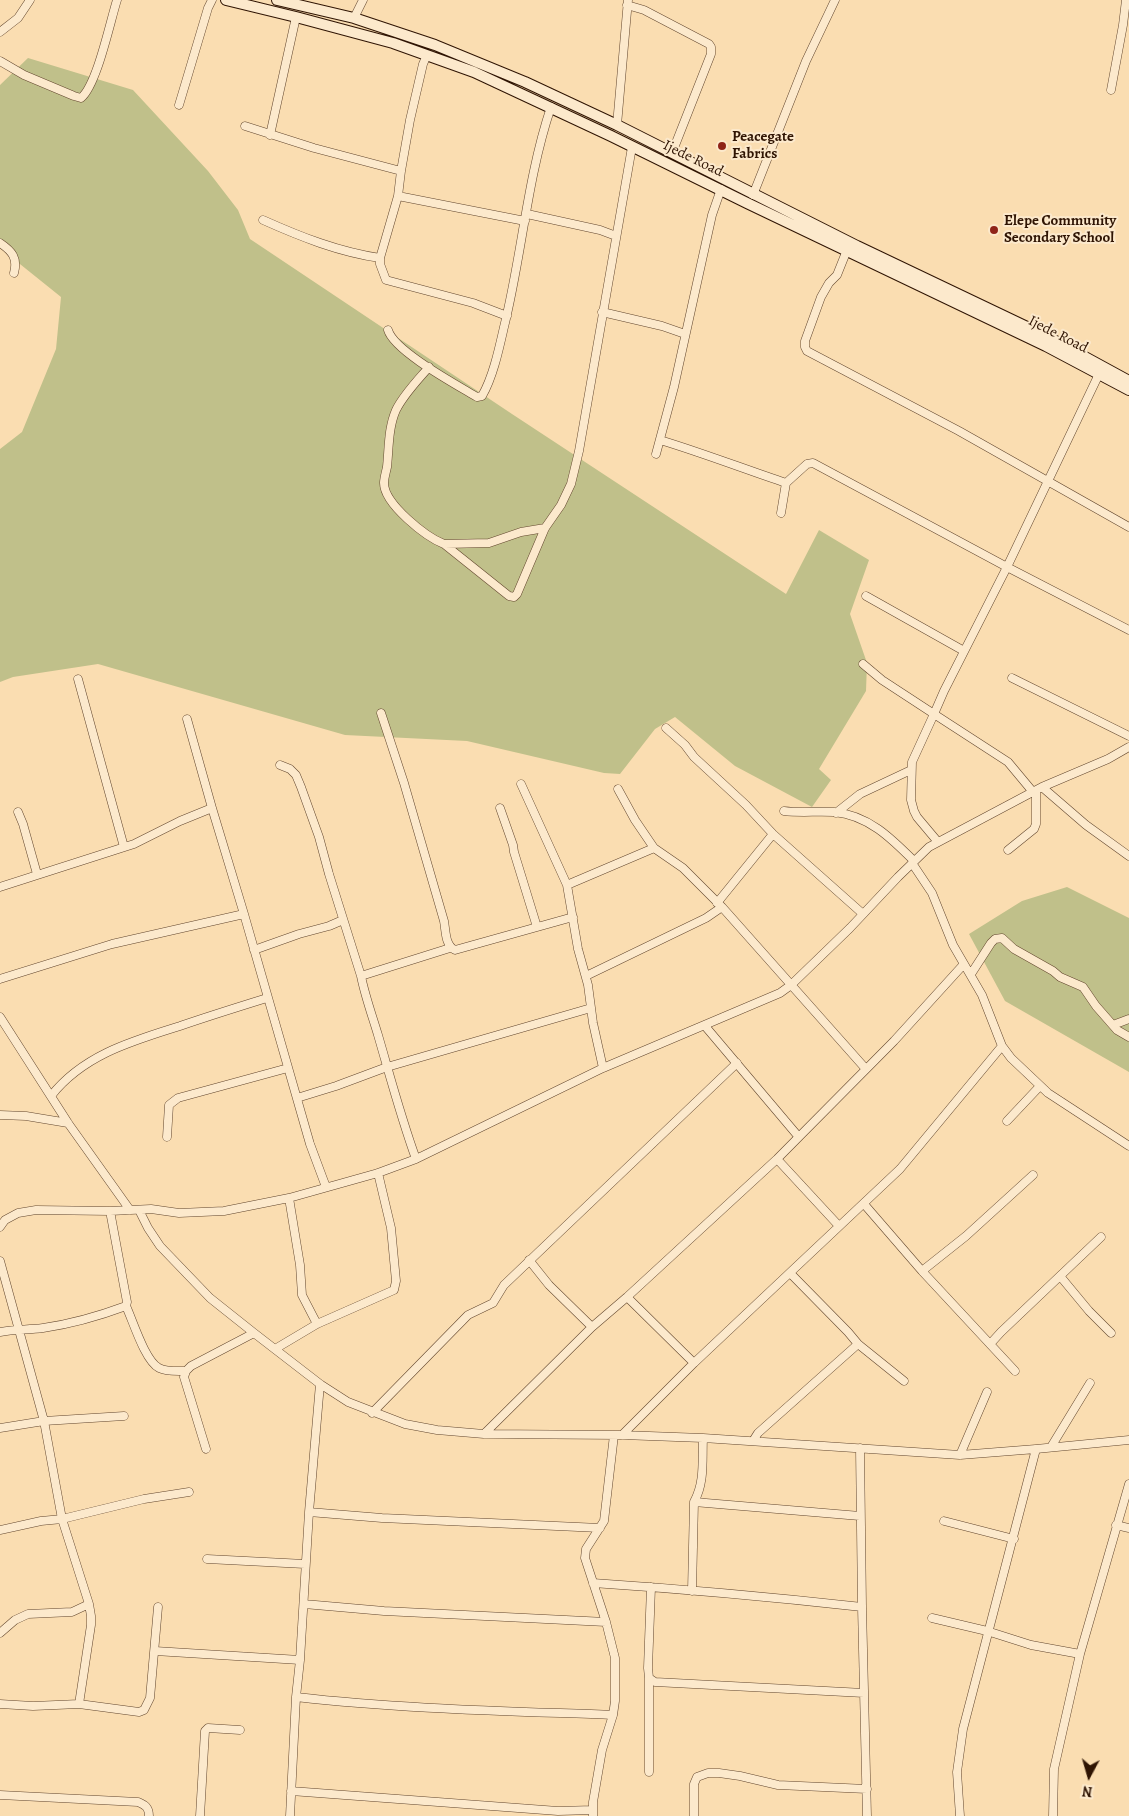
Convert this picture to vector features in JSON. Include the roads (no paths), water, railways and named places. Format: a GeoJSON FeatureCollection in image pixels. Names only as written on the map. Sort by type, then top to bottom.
{"type":"FeatureCollection","features":[{"type":"Feature","properties":{"kind":"main road","name":"Ijede Road"},"geometry":{"type":"LineString","coordinates":[[226,0],[296,16],[427,55],[474,72],[847,250],[1048,342],[1129,390]]}},
{"type":"Feature","properties":{"kind":"main road","name":"Ijede Road"},"geometry":{"type":"LineString","coordinates":[[277,0],[354,18],[489,66],[617,125],[753,195],[1129,381]]}},
{"type":"Feature","properties":{"kind":"street"},"geometry":{"type":"LineString","coordinates":[[0,32],[18,18],[30,0]]}},
{"type":"Feature","properties":{"kind":"street"},"geometry":{"type":"LineString","coordinates":[[0,62],[24,75],[81,98],[87,93],[95,73],[117,0]]}},
{"type":"Feature","properties":{"kind":"street"},"geometry":{"type":"LineString","coordinates":[[179,105],[212,0]]}},
{"type":"Feature","properties":{"kind":"street"},"geometry":{"type":"LineString","coordinates":[[354,18],[363,0]]}},
{"type":"Feature","properties":{"kind":"street"},"geometry":{"type":"LineString","coordinates":[[753,195],[806,61],[835,0]]}},
{"type":"Feature","properties":{"kind":"street"},"geometry":{"type":"LineString","coordinates":[[1111,90],[1124,25],[1126,0]]}},
{"type":"Feature","properties":{"kind":"street"},"geometry":{"type":"LineString","coordinates":[[617,125],[627,3],[709,44],[711,47],[711,54],[672,153]]}},
{"type":"Feature","properties":{"kind":"street"},"geometry":{"type":"LineString","coordinates":[[270,135],[296,16]]}},
{"type":"Feature","properties":{"kind":"street"},"geometry":{"type":"LineString","coordinates":[[427,55],[423,64],[401,171],[398,196],[380,258],[380,264],[386,280],[473,303],[507,316]]}},
{"type":"Feature","properties":{"kind":"street"},"geometry":{"type":"LineString","coordinates":[[388,330],[392,339],[397,344],[429,368],[477,397],[482,396],[507,316],[541,141],[551,108]]}},
{"type":"Feature","properties":{"kind":"street"},"geometry":{"type":"LineString","coordinates":[[245,126],[270,135],[401,171]]}},
{"type":"Feature","properties":{"kind":"street"},"geometry":{"type":"LineString","coordinates":[[429,368],[406,394],[397,409],[392,425],[384,483],[389,497],[398,509],[423,532],[444,544],[509,596],[514,597],[517,594],[545,528],[550,524],[571,484],[579,451],[632,147]]}},
{"type":"Feature","properties":{"kind":"street"},"geometry":{"type":"LineString","coordinates":[[656,454],[693,309],[712,215],[721,189]]}},
{"type":"Feature","properties":{"kind":"street"},"geometry":{"type":"LineString","coordinates":[[398,196],[600,230],[616,236]]}},
{"type":"Feature","properties":{"kind":"street"},"geometry":{"type":"LineString","coordinates":[[263,220],[303,238],[346,252],[380,258]]}},
{"type":"Feature","properties":{"kind":"street"},"geometry":{"type":"LineString","coordinates":[[0,243],[12,252],[14,256],[14,273]]}},
{"type":"Feature","properties":{"kind":"street"},"geometry":{"type":"LineString","coordinates":[[847,250],[837,275],[829,282],[817,307],[805,341],[807,351],[959,431],[1129,527]]}},
{"type":"Feature","properties":{"kind":"street"},"geometry":{"type":"LineString","coordinates":[[602,312],[662,326],[686,334]]}},
{"type":"Feature","properties":{"kind":"street"},"geometry":{"type":"LineString","coordinates":[[938,842],[914,811],[911,800],[912,762],[944,691],[1007,568],[1047,481],[1100,374]]}},
{"type":"Feature","properties":{"kind":"street"},"geometry":{"type":"LineString","coordinates":[[660,440],[702,452],[749,471],[786,483]]}},
{"type":"Feature","properties":{"kind":"street"},"geometry":{"type":"LineString","coordinates":[[780,513],[786,483],[807,464],[813,463],[1007,568],[1129,630]]}},
{"type":"Feature","properties":{"kind":"street"},"geometry":{"type":"LineString","coordinates":[[444,544],[489,543],[521,532],[545,528]]}},
{"type":"Feature","properties":{"kind":"street"},"geometry":{"type":"LineString","coordinates":[[866,596],[964,651]]}},
{"type":"Feature","properties":{"kind":"street"},"geometry":{"type":"LineString","coordinates":[[863,664],[882,680],[1008,762],[1037,790],[1129,856]]}},
{"type":"Feature","properties":{"kind":"street"},"geometry":{"type":"LineString","coordinates":[[1012,678],[1129,736]]}},
{"type":"Feature","properties":{"kind":"street"},"geometry":{"type":"LineString","coordinates":[[78,679],[124,847]]}},
{"type":"Feature","properties":{"kind":"street"},"geometry":{"type":"LineString","coordinates":[[382,713],[444,921],[450,948]]}},
{"type":"Feature","properties":{"kind":"street"},"geometry":{"type":"LineString","coordinates":[[187,718],[296,1098],[326,1187]]}},
{"type":"Feature","properties":{"kind":"street"},"geometry":{"type":"LineString","coordinates":[[666,728],[746,805],[773,834],[863,914]]}},
{"type":"Feature","properties":{"kind":"street"},"geometry":{"type":"LineString","coordinates":[[0,1228],[5,1220],[18,1213],[33,1210],[110,1211],[151,1209],[179,1213],[224,1211],[289,1198],[378,1173],[416,1159],[603,1068],[780,993],[791,985],[863,914],[928,847],[1037,790],[1108,759],[1129,747]]}},
{"type":"Feature","properties":{"kind":"street"},"geometry":{"type":"LineString","coordinates":[[280,765],[290,769],[296,775],[319,837],[361,976],[401,1119],[416,1159]]}},
{"type":"Feature","properties":{"kind":"street"},"geometry":{"type":"LineString","coordinates":[[836,812],[847,802],[865,791],[911,770]]}},
{"type":"Feature","properties":{"kind":"street"},"geometry":{"type":"LineString","coordinates":[[521,784],[567,885],[578,949],[586,976],[603,1068]]}},
{"type":"Feature","properties":{"kind":"street"},"geometry":{"type":"LineString","coordinates":[[618,789],[635,820],[654,848],[683,868],[719,905],[865,1068]]}},
{"type":"Feature","properties":{"kind":"street"},"geometry":{"type":"LineString","coordinates":[[1008,850],[1034,829],[1036,824],[1037,790]]}},
{"type":"Feature","properties":{"kind":"street"},"geometry":{"type":"LineString","coordinates":[[0,887],[142,841],[180,821],[212,808]]}},
{"type":"Feature","properties":{"kind":"street"},"geometry":{"type":"LineString","coordinates":[[500,808],[537,927]]}},
{"type":"Feature","properties":{"kind":"street"},"geometry":{"type":"LineString","coordinates":[[784,811],[848,814],[869,822],[894,840],[913,862],[932,893],[953,945],[982,994],[1002,1046],[1011,1058],[1040,1086],[1129,1146]]}},
{"type":"Feature","properties":{"kind":"street"},"geometry":{"type":"LineString","coordinates":[[18,812],[37,874]]}},
{"type":"Feature","properties":{"kind":"street"},"geometry":{"type":"LineString","coordinates":[[586,976],[706,918],[719,905],[773,834]]}},
{"type":"Feature","properties":{"kind":"street"},"geometry":{"type":"LineString","coordinates":[[567,885],[654,848]]}},
{"type":"Feature","properties":{"kind":"street"},"geometry":{"type":"LineString","coordinates":[[0,979],[112,944],[244,914]]}},
{"type":"Feature","properties":{"kind":"street"},"geometry":{"type":"LineString","coordinates":[[361,976],[450,948],[455,950],[573,916]]}},
{"type":"Feature","properties":{"kind":"street"},"geometry":{"type":"LineString","coordinates":[[254,950],[343,920]]}},
{"type":"Feature","properties":{"kind":"street"},"geometry":{"type":"LineString","coordinates":[[971,974],[991,943],[995,939],[1002,938],[1014,949],[1060,977],[1083,987],[1096,1006],[1117,1030],[1129,1037]]}},
{"type":"Feature","properties":{"kind":"street"},"geometry":{"type":"LineString","coordinates":[[484,1434],[592,1327],[777,1158],[894,1041],[964,964]]}},
{"type":"Feature","properties":{"kind":"street"},"geometry":{"type":"LineString","coordinates":[[51,1096],[73,1072],[127,1042],[268,998]]}},
{"type":"Feature","properties":{"kind":"street"},"geometry":{"type":"LineString","coordinates":[[296,1098],[336,1086],[387,1066],[591,1008]]}},
{"type":"Feature","properties":{"kind":"street"},"geometry":{"type":"LineString","coordinates":[[0,1017],[68,1123],[130,1210]]}},
{"type":"Feature","properties":{"kind":"street"},"geometry":{"type":"LineString","coordinates":[[1113,1025],[1129,1019]]}},
{"type":"Feature","properties":{"kind":"street"},"geometry":{"type":"LineString","coordinates":[[705,1026],[798,1136]]}},
{"type":"Feature","properties":{"kind":"street"},"geometry":{"type":"LineString","coordinates":[[291,1791],[593,1813],[602,1750],[613,1715],[615,1701],[615,1658],[606,1622],[585,1558],[586,1549],[604,1521],[618,1435],[900,1170],[1002,1046]]}},
{"type":"Feature","properties":{"kind":"street"},"geometry":{"type":"LineString","coordinates":[[372,1413],[468,1315],[493,1303],[504,1284],[737,1063]]}},
{"type":"Feature","properties":{"kind":"street"},"geometry":{"type":"LineString","coordinates":[[168,1137],[169,1105],[178,1098],[288,1068]]}},
{"type":"Feature","properties":{"kind":"street"},"geometry":{"type":"LineString","coordinates":[[1007,1121],[1040,1086]]}},
{"type":"Feature","properties":{"kind":"street"},"geometry":{"type":"LineString","coordinates":[[0,1115],[26,1116],[68,1123]]}},
{"type":"Feature","properties":{"kind":"street"},"geometry":{"type":"LineString","coordinates":[[777,1158],[839,1226]]}},
{"type":"Feature","properties":{"kind":"street"},"geometry":{"type":"LineString","coordinates":[[275,1349],[317,1324],[394,1290],[396,1286],[391,1228],[378,1173]]}},
{"type":"Feature","properties":{"kind":"street"},"geometry":{"type":"LineString","coordinates":[[922,1271],[966,1236],[1032,1175]]}},
{"type":"Feature","properties":{"kind":"street"},"geometry":{"type":"LineString","coordinates":[[289,1198],[300,1265],[302,1295],[317,1324]]}},
{"type":"Feature","properties":{"kind":"street"},"geometry":{"type":"LineString","coordinates":[[864,1204],[922,1271],[1015,1372]]}},
{"type":"Feature","properties":{"kind":"street"},"geometry":{"type":"LineString","coordinates":[[140,1210],[148,1228],[160,1246],[210,1298],[320,1384],[348,1402],[372,1413],[405,1424],[437,1430],[484,1434],[703,1438],[960,1454],[1129,1440]]}},
{"type":"Feature","properties":{"kind":"street"},"geometry":{"type":"LineString","coordinates":[[110,1211],[127,1302],[126,1306],[150,1360],[158,1368],[169,1371],[186,1371]]}},
{"type":"Feature","properties":{"kind":"street"},"geometry":{"type":"LineString","coordinates":[[991,1344],[1001,1332],[1101,1237]]}},
{"type":"Feature","properties":{"kind":"street"},"geometry":{"type":"LineString","coordinates":[[529,1260],[549,1285],[592,1327]]}},
{"type":"Feature","properties":{"kind":"street"},"geometry":{"type":"LineString","coordinates":[[0,1261],[44,1421],[62,1519],[89,1604],[91,1616],[80,1704]]}},
{"type":"Feature","properties":{"kind":"street"},"geometry":{"type":"LineString","coordinates":[[790,1273],[858,1344],[904,1381]]}},
{"type":"Feature","properties":{"kind":"street"},"geometry":{"type":"LineString","coordinates":[[1060,1276],[1110,1333]]}},
{"type":"Feature","properties":{"kind":"street"},"geometry":{"type":"LineString","coordinates":[[627,1297],[694,1363]]}},
{"type":"Feature","properties":{"kind":"street"},"geometry":{"type":"LineString","coordinates":[[0,1332],[19,1328],[42,1328],[95,1317],[126,1306]]}},
{"type":"Feature","properties":{"kind":"street"},"geometry":{"type":"LineString","coordinates":[[206,1449],[184,1377],[186,1371],[191,1366],[254,1333]]}},
{"type":"Feature","properties":{"kind":"street"},"geometry":{"type":"LineString","coordinates":[[753,1441],[758,1433],[858,1344]]}},
{"type":"Feature","properties":{"kind":"street"},"geometry":{"type":"LineString","coordinates":[[1052,1447],[1090,1383]]}},
{"type":"Feature","properties":{"kind":"street"},"geometry":{"type":"LineString","coordinates":[[290,1816],[296,1697],[320,1384]]}},
{"type":"Feature","properties":{"kind":"street"},"geometry":{"type":"LineString","coordinates":[[960,1454],[987,1392]]}},
{"type":"Feature","properties":{"kind":"street"},"geometry":{"type":"LineString","coordinates":[[0,1428],[44,1421],[124,1416]]}},
{"type":"Feature","properties":{"kind":"street"},"geometry":{"type":"LineString","coordinates":[[692,1591],[694,1502],[702,1482],[703,1438]]}},
{"type":"Feature","properties":{"kind":"street"},"geometry":{"type":"LineString","coordinates":[[860,1448],[867,1816]]}},
{"type":"Feature","properties":{"kind":"street"},"geometry":{"type":"LineString","coordinates":[[960,1816],[957,1772],[963,1729],[1036,1449]]}},
{"type":"Feature","properties":{"kind":"street"},"geometry":{"type":"LineString","coordinates":[[1052,1816],[1054,1769],[1080,1654],[1129,1484]]}},
{"type":"Feature","properties":{"kind":"street"},"geometry":{"type":"LineString","coordinates":[[0,1530],[41,1521],[62,1519],[144,1499],[189,1492]]}},
{"type":"Feature","properties":{"kind":"street"},"geometry":{"type":"LineString","coordinates":[[694,1502],[860,1516]]}},
{"type":"Feature","properties":{"kind":"street"},"geometry":{"type":"LineString","coordinates":[[309,1512],[382,1518],[600,1528]]}},
{"type":"Feature","properties":{"kind":"street"},"geometry":{"type":"LineString","coordinates":[[944,1521],[1014,1539]]}},
{"type":"Feature","properties":{"kind":"street"},"geometry":{"type":"LineString","coordinates":[[1116,1525],[1129,1528]]}},
{"type":"Feature","properties":{"kind":"street"},"geometry":{"type":"LineString","coordinates":[[207,1559],[306,1564]]}},
{"type":"Feature","properties":{"kind":"street"},"geometry":{"type":"LineString","coordinates":[[594,1583],[728,1592],[862,1606]]}},
{"type":"Feature","properties":{"kind":"street"},"geometry":{"type":"LineString","coordinates":[[649,1772],[648,1668],[651,1587]]}},
{"type":"Feature","properties":{"kind":"street"},"geometry":{"type":"LineString","coordinates":[[0,1633],[16,1620],[28,1614],[72,1612],[89,1604]]}},
{"type":"Feature","properties":{"kind":"street"},"geometry":{"type":"LineString","coordinates":[[304,1604],[384,1611],[606,1622]]}},
{"type":"Feature","properties":{"kind":"street"},"geometry":{"type":"LineString","coordinates":[[0,1704],[33,1706],[80,1704],[139,1712],[144,1710],[150,1698],[158,1607]]}},
{"type":"Feature","properties":{"kind":"street"},"geometry":{"type":"LineString","coordinates":[[932,1618],[987,1631],[1031,1645],[1080,1654]]}},
{"type":"Feature","properties":{"kind":"street"},"geometry":{"type":"LineString","coordinates":[[155,1651],[300,1660]]}},
{"type":"Feature","properties":{"kind":"street"},"geometry":{"type":"LineString","coordinates":[[649,1678],[655,1682],[864,1693]]}},
{"type":"Feature","properties":{"kind":"street"},"geometry":{"type":"LineString","coordinates":[[296,1697],[430,1708],[613,1715]]}},
{"type":"Feature","properties":{"kind":"street"},"geometry":{"type":"LineString","coordinates":[[200,1816],[205,1730],[208,1728],[240,1730]]}},
{"type":"Feature","properties":{"kind":"street"},"geometry":{"type":"LineString","coordinates":[[694,1816],[694,1784],[697,1777],[708,1773],[740,1776],[778,1785],[867,1790]]}},
{"type":"Feature","properties":{"kind":"street"},"geometry":{"type":"LineString","coordinates":[[0,1795],[138,1802],[145,1805],[149,1810],[149,1816]]}},
{"type":"Feature","properties":{"kind":"place","name":"Peacegate Fabrics"},"geometry":{"type":"Point","coordinates":[722,146]}},
{"type":"Feature","properties":{"kind":"place","name":"Elepe Community Secondary School"},"geometry":{"type":"Point","coordinates":[994,230]}}]}
